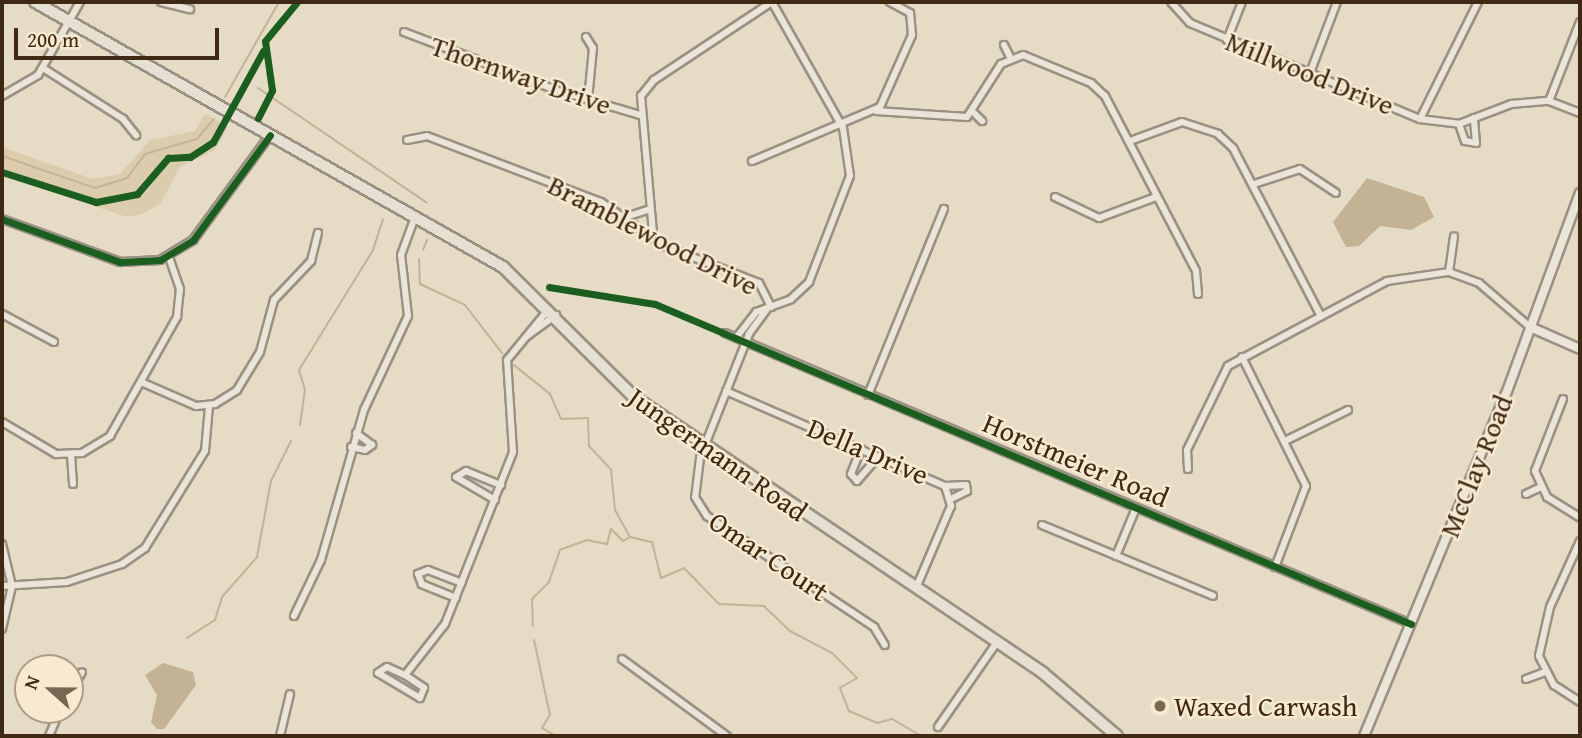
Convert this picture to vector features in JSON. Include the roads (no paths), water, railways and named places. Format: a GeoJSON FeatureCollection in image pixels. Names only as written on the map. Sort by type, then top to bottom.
{"type":"FeatureCollection","features":[{"type":"Feature","properties":{"kind":"main road","name":"Jungermann Road"},"geometry":{"type":"LineString","coordinates":[[35,2],[503,267],[554,311],[627,392],[704,447],[997,642],[1117,736]]}},
{"type":"Feature","properties":{"kind":"main road","name":"McClay Road"},"geometry":{"type":"LineString","coordinates":[[1364,736],[1530,327],[1580,193]]}},
{"type":"Feature","properties":{"kind":"main road"},"geometry":{"type":"LineString","coordinates":[[1530,327],[1580,349]]}},
{"type":"Feature","properties":{"kind":"street"},"geometry":{"type":"LineString","coordinates":[[2,96],[25,86],[43,68],[80,2]]}},
{"type":"Feature","properties":{"kind":"street"},"geometry":{"type":"LineString","coordinates":[[161,2],[190,9]]}},
{"type":"Feature","properties":{"kind":"street"},"geometry":{"type":"LineString","coordinates":[[653,233],[640,115],[641,96],[654,80],[772,2],[842,128],[850,176],[809,282],[769,308],[750,316],[736,338]]}},
{"type":"Feature","properties":{"kind":"street"},"geometry":{"type":"LineString","coordinates":[[752,161],[842,128],[876,111],[887,97],[914,23],[890,2]]}},
{"type":"Feature","properties":{"kind":"street","name":"Millwood Drive"},"geometry":{"type":"LineString","coordinates":[[1171,2],[1190,23],[1420,119],[1459,124],[1511,104],[1549,101],[1580,113]]}},
{"type":"Feature","properties":{"kind":"street"},"geometry":{"type":"LineString","coordinates":[[1227,40],[1242,2]]}},
{"type":"Feature","properties":{"kind":"street"},"geometry":{"type":"LineString","coordinates":[[1310,73],[1338,2]]}},
{"type":"Feature","properties":{"kind":"street"},"geometry":{"type":"LineString","coordinates":[[1420,119],[1478,2]]}},
{"type":"Feature","properties":{"kind":"street"},"geometry":{"type":"LineString","coordinates":[[1549,101],[1580,22]]}},
{"type":"Feature","properties":{"kind":"street","name":"Thornway Drive"},"geometry":{"type":"LineString","coordinates":[[404,32],[588,100],[640,115]]}},
{"type":"Feature","properties":{"kind":"street"},"geometry":{"type":"LineString","coordinates":[[586,37],[593,48],[588,100]]}},
{"type":"Feature","properties":{"kind":"street"},"geometry":{"type":"LineString","coordinates":[[1004,45],[1010,57]]}},
{"type":"Feature","properties":{"kind":"street"},"geometry":{"type":"LineString","coordinates":[[973,112],[1010,57],[1023,55],[1091,83],[1130,141],[1156,197],[1196,271],[1198,294]]}},
{"type":"Feature","properties":{"kind":"street"},"geometry":{"type":"LineString","coordinates":[[43,68],[123,119],[136,135]]}},
{"type":"Feature","properties":{"kind":"street"},"geometry":{"type":"LineString","coordinates":[[887,97],[898,111]]}},
{"type":"Feature","properties":{"kind":"street"},"geometry":{"type":"LineString","coordinates":[[876,111],[973,112],[982,121]]}},
{"type":"Feature","properties":{"kind":"street"},"geometry":{"type":"LineString","coordinates":[[1459,124],[1465,141],[1476,143],[1474,118]]}},
{"type":"Feature","properties":{"kind":"street"},"geometry":{"type":"LineString","coordinates":[[1130,141],[1173,122],[1199,127],[1233,148],[1321,316]]}},
{"type":"Feature","properties":{"kind":"street"},"geometry":{"type":"LineString","coordinates":[[2,219],[120,262],[169,257],[199,234],[270,135]]}},
{"type":"Feature","properties":{"kind":"street","name":"Bramblewood Drive"},"geometry":{"type":"LineString","coordinates":[[407,140],[428,136],[629,216],[653,233],[664,246],[759,283],[769,308]]}},
{"type":"Feature","properties":{"kind":"street"},"geometry":{"type":"LineString","coordinates":[[1254,184],[1300,169],[1336,193]]}},
{"type":"Feature","properties":{"kind":"street"},"geometry":{"type":"LineString","coordinates":[[1055,197],[1099,218],[1156,197]]}},
{"type":"Feature","properties":{"kind":"street"},"geometry":{"type":"LineString","coordinates":[[629,216],[650,209]]}},
{"type":"Feature","properties":{"kind":"street"},"geometry":{"type":"LineString","coordinates":[[868,395],[944,209]]}},
{"type":"Feature","properties":{"kind":"street"},"geometry":{"type":"LineString","coordinates":[[293,616],[321,560],[351,446],[408,316],[401,255],[415,217]]}},
{"type":"Feature","properties":{"kind":"street"},"geometry":{"type":"LineString","coordinates":[[141,382],[178,402],[209,405],[230,396],[249,373],[274,300],[311,261],[318,233]]}},
{"type":"Feature","properties":{"kind":"street"},"geometry":{"type":"LineString","coordinates":[[1449,272],[1454,236]]}},
{"type":"Feature","properties":{"kind":"street"},"geometry":{"type":"LineString","coordinates":[[2,422],[48,452],[71,455],[110,436],[180,307],[169,257]]}},
{"type":"Feature","properties":{"kind":"street"},"geometry":{"type":"LineString","coordinates":[[1188,469],[1187,450],[1213,387],[1242,356],[1387,281],[1449,272],[1479,283],[1530,327]]}},
{"type":"Feature","properties":{"kind":"street","name":"Omar Court"},"geometry":{"type":"LineString","coordinates":[[769,308],[746,342],[704,447],[693,483],[702,511],[874,627],[885,645]]}},
{"type":"Feature","properties":{"kind":"street"},"geometry":{"type":"LineString","coordinates":[[405,676],[444,624],[495,500],[514,443],[504,374],[510,354],[554,311]]}},
{"type":"Feature","properties":{"kind":"street"},"geometry":{"type":"LineString","coordinates":[[2,314],[54,342]]}},
{"type":"Feature","properties":{"kind":"street","name":"Horstmeier Road"},"geometry":{"type":"LineString","coordinates":[[725,334],[1411,624]]}},
{"type":"Feature","properties":{"kind":"street"},"geometry":{"type":"LineString","coordinates":[[1242,356],[1303,474],[1305,498],[1275,567]]}},
{"type":"Feature","properties":{"kind":"street","name":"Della Drive"},"geometry":{"type":"LineString","coordinates":[[726,391],[945,486],[951,499],[916,588]]}},
{"type":"Feature","properties":{"kind":"street"},"geometry":{"type":"LineString","coordinates":[[1563,399],[1540,447],[1535,471],[1541,487],[1580,518]]}},
{"type":"Feature","properties":{"kind":"street"},"geometry":{"type":"LineString","coordinates":[[2,586],[67,582],[122,564],[145,548],[205,451],[209,405]]}},
{"type":"Feature","properties":{"kind":"street"},"geometry":{"type":"LineString","coordinates":[[1287,440],[1348,411]]}},
{"type":"Feature","properties":{"kind":"street"},"geometry":{"type":"LineString","coordinates":[[351,446],[365,450],[372,444],[356,433]]}},
{"type":"Feature","properties":{"kind":"street"},"geometry":{"type":"LineString","coordinates":[[861,449],[851,474],[857,481],[879,456]]}},
{"type":"Feature","properties":{"kind":"street"},"geometry":{"type":"LineString","coordinates":[[71,455],[73,484]]}},
{"type":"Feature","properties":{"kind":"street"},"geometry":{"type":"LineString","coordinates":[[495,500],[456,477],[466,471],[500,485]]}},
{"type":"Feature","properties":{"kind":"street"},"geometry":{"type":"LineString","coordinates":[[945,486],[966,485],[967,491],[951,499]]}},
{"type":"Feature","properties":{"kind":"street"},"geometry":{"type":"LineString","coordinates":[[1526,494],[1541,487]]}},
{"type":"Feature","properties":{"kind":"street"},"geometry":{"type":"LineString","coordinates":[[1116,556],[1136,508]]}},
{"type":"Feature","properties":{"kind":"street"},"geometry":{"type":"LineString","coordinates":[[1042,525],[1213,596]]}},
{"type":"Feature","properties":{"kind":"street"},"geometry":{"type":"LineString","coordinates":[[1580,541],[1540,635],[1545,672],[1553,685],[1580,702]]}},
{"type":"Feature","properties":{"kind":"street"},"geometry":{"type":"LineString","coordinates":[[2,544],[12,586],[2,629]]}},
{"type":"Feature","properties":{"kind":"street"},"geometry":{"type":"LineString","coordinates":[[456,598],[422,584],[418,574],[428,570],[462,583]]}},
{"type":"Feature","properties":{"kind":"street"},"geometry":{"type":"LineString","coordinates":[[938,727],[997,642]]}},
{"type":"Feature","properties":{"kind":"street"},"geometry":{"type":"LineString","coordinates":[[622,659],[727,736]]}},
{"type":"Feature","properties":{"kind":"street"},"geometry":{"type":"LineString","coordinates":[[387,667],[405,676],[424,688],[420,698],[378,673],[387,667]]}},
{"type":"Feature","properties":{"kind":"street"},"geometry":{"type":"LineString","coordinates":[[1526,679],[1545,672]]}},
{"type":"Feature","properties":{"kind":"street"},"geometry":{"type":"LineString","coordinates":[[280,736],[290,694]]}},
{"type":"Feature","properties":{"kind":"waterway"},"geometry":{"type":"LineString","coordinates":[[225,97],[279,2]]}},
{"type":"Feature","properties":{"kind":"waterway"},"geometry":{"type":"LineString","coordinates":[[258,88],[427,203]]}},
{"type":"Feature","properties":{"kind":"waterway"},"geometry":{"type":"LineString","coordinates":[[2,156],[95,188],[127,178],[145,154],[197,139],[214,119]]}},
{"type":"Feature","properties":{"kind":"waterway"},"geometry":{"type":"LineString","coordinates":[[300,425],[305,390],[299,370],[373,250],[383,220]]}},
{"type":"Feature","properties":{"kind":"waterway"},"geometry":{"type":"LineString","coordinates":[[423,250],[427,240]]}},
{"type":"Feature","properties":{"kind":"waterway"},"geometry":{"type":"LineString","coordinates":[[419,259],[420,284],[465,305],[502,353]]}},
{"type":"Feature","properties":{"kind":"waterway"},"geometry":{"type":"LineString","coordinates":[[514,365],[550,394],[561,419],[588,418],[589,446],[611,470],[615,510],[630,537],[623,541],[611,529],[607,544],[587,540],[560,550],[549,582],[532,599],[533,626]]}},
{"type":"Feature","properties":{"kind":"waterway"},"geometry":{"type":"LineString","coordinates":[[187,638],[215,620],[222,597],[257,557],[271,481],[291,441]]}},
{"type":"Feature","properties":{"kind":"waterway"},"geometry":{"type":"LineString","coordinates":[[630,537],[652,542],[661,578],[684,568],[719,604],[764,606],[790,631],[832,653],[857,678],[840,688],[849,711],[877,723],[892,719],[921,736]]}},
{"type":"Feature","properties":{"kind":"waterway"},"geometry":{"type":"LineString","coordinates":[[534,640],[550,715],[542,728],[556,736]]}},
{"type":"Feature","properties":{"kind":"place","name":"Waxed Carwash"},"geometry":{"type":"Point","coordinates":[1160,706]}}]}
